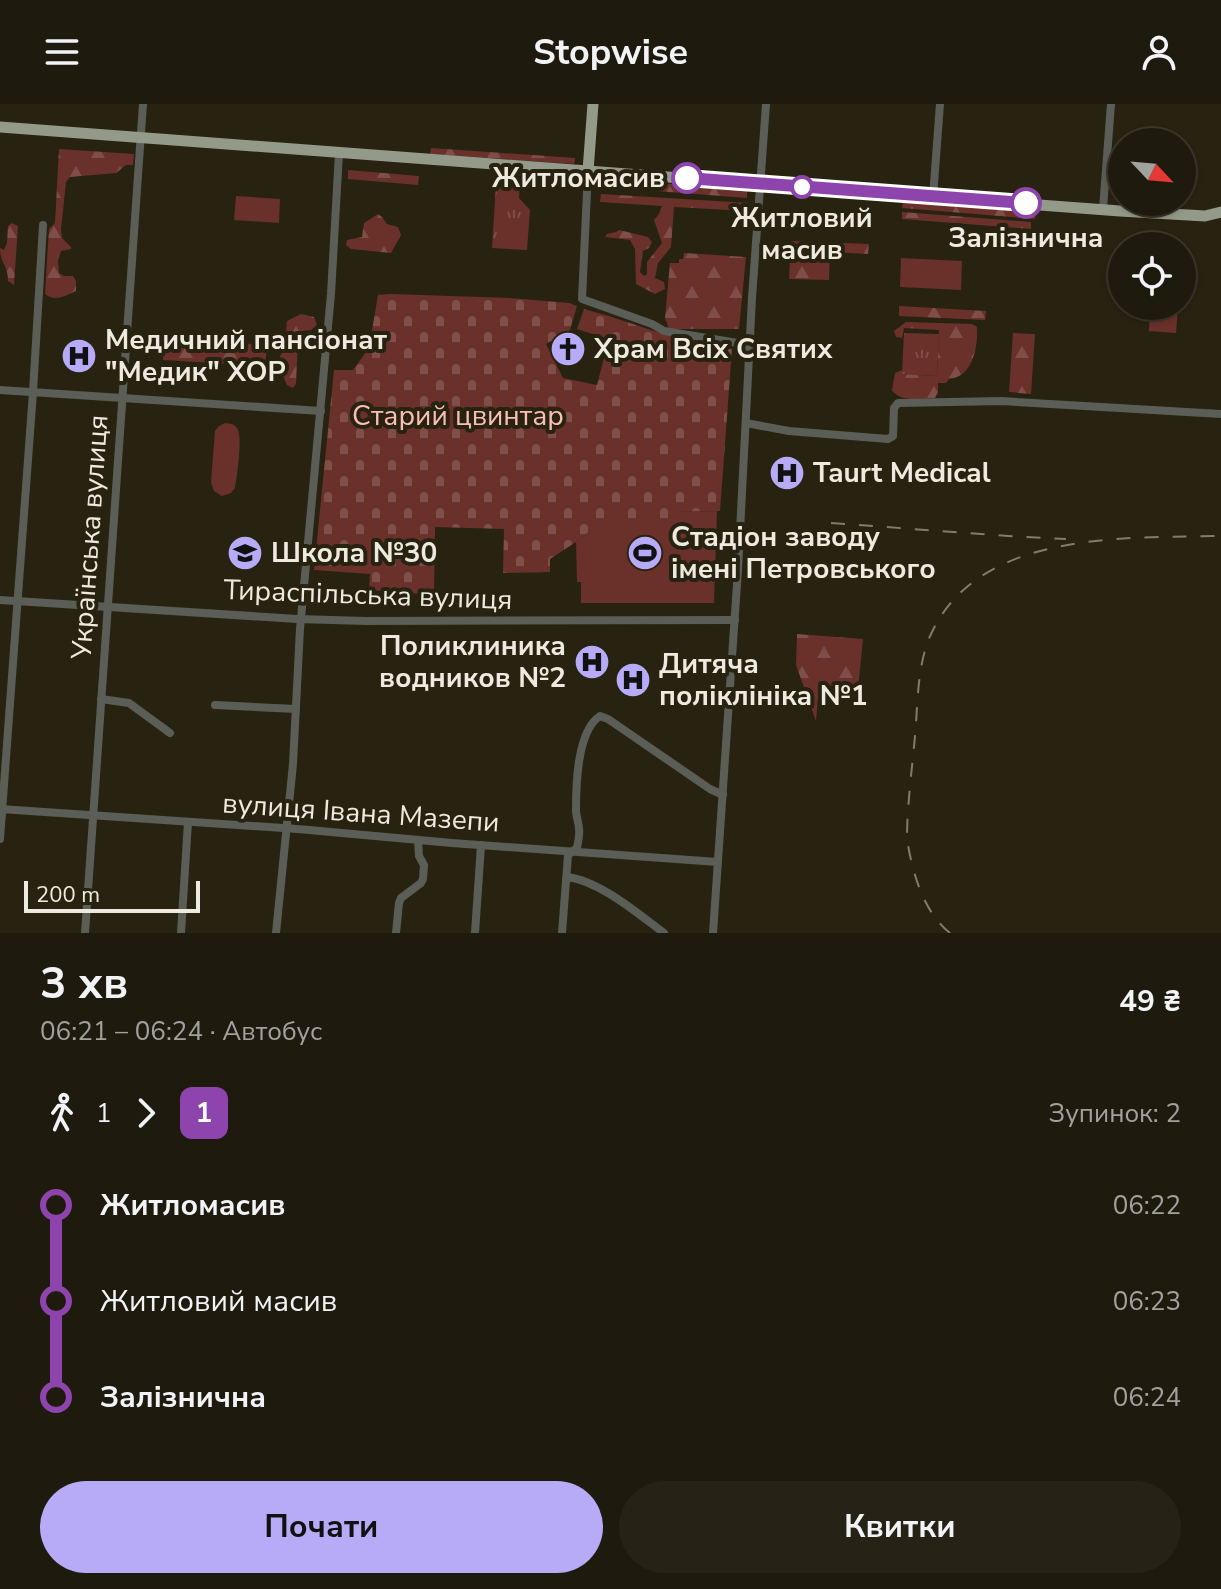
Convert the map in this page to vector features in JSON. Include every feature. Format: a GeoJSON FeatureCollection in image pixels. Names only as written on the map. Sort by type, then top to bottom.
{"type":"FeatureCollection","features":[{"type":"Feature","properties":{"kind":"main road"},"geometry":{"type":"LineString","coordinates":[[588,171],[593,104]]}},
{"type":"Feature","properties":{"kind":"main road"},"geometry":{"type":"LineString","coordinates":[[0,127],[1103,209],[1205,216],[1221,212]]}},
{"type":"Feature","properties":{"kind":"main road"},"geometry":{"type":"LineString","coordinates":[[1205,216],[1221,224]]}},
{"type":"Feature","properties":{"kind":"street","name":"Українська вулиця"},"geometry":{"type":"LineString","coordinates":[[85,933],[143,104]]}},
{"type":"Feature","properties":{"kind":"street"},"geometry":{"type":"LineString","coordinates":[[713,933],[766,104]]}},
{"type":"Feature","properties":{"kind":"street"},"geometry":{"type":"LineString","coordinates":[[933,197],[940,104]]}},
{"type":"Feature","properties":{"kind":"street"},"geometry":{"type":"LineString","coordinates":[[1103,209],[1111,104]]}},
{"type":"Feature","properties":{"kind":"street"},"geometry":{"type":"LineString","coordinates":[[276,933],[331,290],[339,153]]}},
{"type":"Feature","properties":{"kind":"street"},"geometry":{"type":"LineString","coordinates":[[588,171],[582,299],[664,331],[750,345]]}},
{"type":"Feature","properties":{"kind":"street"},"geometry":{"type":"LineString","coordinates":[[0,839],[43,225]]}},
{"type":"Feature","properties":{"kind":"street"},"geometry":{"type":"LineString","coordinates":[[0,390],[321,411]]}},
{"type":"Feature","properties":{"kind":"street"},"geometry":{"type":"LineString","coordinates":[[746,423],[803,433],[888,439],[893,436],[894,408],[898,403],[1001,401],[1221,414]]}},
{"type":"Feature","properties":{"kind":"street","name":"Тираспільська вулиця"},"geometry":{"type":"LineString","coordinates":[[0,600],[302,619],[427,622],[735,620]]}},
{"type":"Feature","properties":{"kind":"street","name":"Українська вулиця"},"geometry":{"type":"LineString","coordinates":[[101,699],[129,703],[170,733]]}},
{"type":"Feature","properties":{"kind":"street"},"geometry":{"type":"LineString","coordinates":[[215,705],[296,709]]}},
{"type":"Feature","properties":{"kind":"street"},"geometry":{"type":"LineString","coordinates":[[562,933],[568,855],[577,848],[580,831],[576,813],[580,754],[586,732],[593,721],[600,716],[608,719],[723,795]]}},
{"type":"Feature","properties":{"kind":"street","name":"вулиця Івана Мазепи"},"geometry":{"type":"LineString","coordinates":[[1,809],[718,862]]}},
{"type":"Feature","properties":{"kind":"street"},"geometry":{"type":"LineString","coordinates":[[181,933],[188,822]]}},
{"type":"Feature","properties":{"kind":"street"},"geometry":{"type":"LineString","coordinates":[[396,933],[401,898],[423,879],[424,865],[419,856],[418,840]]}},
{"type":"Feature","properties":{"kind":"street"},"geometry":{"type":"LineString","coordinates":[[475,933],[481,845]]}},
{"type":"Feature","properties":{"kind":"street"},"geometry":{"type":"LineString","coordinates":[[567,877],[608,894],[664,933]]}},
{"type":"Feature","properties":{"kind":"green space"},"geometry":{"type":"Polygon","coordinates":[[[431,148],[575,158],[574,164],[430,154],[431,148]]]}},
{"type":"Feature","properties":{"kind":"green space"},"geometry":{"type":"Polygon","coordinates":[[[59,149],[134,154],[133,165],[126,165],[116,173],[70,177],[66,182],[61,229],[62,238],[71,249],[61,251],[59,273],[73,276],[76,291],[56,298],[45,294],[49,229],[55,223],[59,149]]]}},
{"type":"Feature","properties":{"kind":"green space"},"geometry":{"type":"Polygon","coordinates":[[[348,170],[419,176],[418,185],[348,179],[348,170]]]}},
{"type":"Feature","properties":{"kind":"green space"},"geometry":{"type":"Polygon","coordinates":[[[494,170],[574,175],[574,184],[494,179],[494,170]]]}},
{"type":"Feature","properties":{"kind":"green space"},"geometry":{"type":"Polygon","coordinates":[[[657,183],[747,189],[747,198],[656,191],[657,183]]]}},
{"type":"Feature","properties":{"kind":"green space"},"geometry":{"type":"Polygon","coordinates":[[[496,184],[520,185],[519,198],[530,210],[527,250],[492,248],[496,184]]]}},
{"type":"Feature","properties":{"kind":"green space"},"geometry":{"type":"Polygon","coordinates":[[[601,194],[749,203],[748,211],[674,207],[671,247],[658,263],[655,278],[664,282],[665,289],[655,294],[636,284],[635,249],[630,240],[605,237],[619,230],[648,237],[652,242],[643,251],[640,272],[644,276],[647,274],[647,262],[662,243],[654,220],[662,206],[600,202],[601,194]]]}},
{"type":"Feature","properties":{"kind":"green space"},"geometry":{"type":"Polygon","coordinates":[[[236,196],[280,199],[279,223],[234,220],[236,196]]]}},
{"type":"Feature","properties":{"kind":"green space"},"geometry":{"type":"Polygon","coordinates":[[[903,200],[1036,211],[1035,219],[902,208],[903,200]]]}},
{"type":"Feature","properties":{"kind":"green space"},"geometry":{"type":"Polygon","coordinates":[[[902,212],[1031,222],[1031,229],[902,219],[902,212]]]}},
{"type":"Feature","properties":{"kind":"green space"},"geometry":{"type":"Polygon","coordinates":[[[378,214],[387,224],[398,227],[401,235],[391,253],[351,249],[346,245],[347,240],[362,237],[364,223],[378,214]]]}},
{"type":"Feature","properties":{"kind":"green space"},"geometry":{"type":"Polygon","coordinates":[[[12,223],[18,226],[14,285],[8,281],[0,248],[4,250],[8,226],[12,223]]]}},
{"type":"Feature","properties":{"kind":"green space"},"geometry":{"type":"Polygon","coordinates":[[[791,241],[869,244],[868,254],[830,252],[829,280],[789,279],[791,241]]]}},
{"type":"Feature","properties":{"kind":"green space"},"geometry":{"type":"Polygon","coordinates":[[[684,253],[746,257],[739,329],[669,329],[665,318],[670,263],[679,263],[684,253]]]}},
{"type":"Feature","properties":{"kind":"green space"},"geometry":{"type":"Polygon","coordinates":[[[901,258],[962,261],[961,290],[900,287],[901,258]]]}},
{"type":"Feature","properties":{"kind":"green space","name":"Старий цвинтар"},"geometry":{"type":"Polygon","coordinates":[[[378,295],[510,298],[577,306],[570,330],[546,344],[563,378],[597,385],[609,339],[577,329],[584,309],[663,334],[732,349],[720,511],[679,512],[679,521],[598,525],[550,559],[550,572],[503,573],[504,529],[435,527],[434,595],[369,590],[370,574],[314,570],[334,370],[353,370],[369,348],[378,295]]]}},
{"type":"Feature","properties":{"kind":"green space"},"geometry":{"type":"Polygon","coordinates":[[[899,306],[986,311],[985,320],[899,316],[899,306]]]}},
{"type":"Feature","properties":{"kind":"green space"},"geometry":{"type":"Polygon","coordinates":[[[301,314],[314,317],[317,325],[311,330],[302,331],[298,338],[296,384],[293,388],[287,385],[277,362],[284,349],[287,321],[301,314]]]}},
{"type":"Feature","properties":{"kind":"green space"},"geometry":{"type":"Polygon","coordinates":[[[1149,320],[1177,320],[1176,333],[1149,331],[1149,320]]]}},
{"type":"Feature","properties":{"kind":"green space"},"geometry":{"type":"Polygon","coordinates":[[[906,322],[972,324],[977,327],[975,352],[969,367],[946,383],[938,383],[935,398],[905,398],[892,390],[895,373],[902,370],[902,374],[937,376],[939,330],[904,328],[902,338],[896,337],[894,331],[906,322]]]}},
{"type":"Feature","properties":{"kind":"green space"},"geometry":{"type":"Polygon","coordinates":[[[904,333],[939,334],[937,376],[902,374],[904,333]]]}},
{"type":"Feature","properties":{"kind":"green space"},"geometry":{"type":"Polygon","coordinates":[[[1013,333],[1035,334],[1031,394],[1009,392],[1013,333]]]}},
{"type":"Feature","properties":{"kind":"green space"},"geometry":{"type":"Polygon","coordinates":[[[135,336],[267,345],[265,366],[163,360],[163,349],[135,346],[135,336]]]}},
{"type":"Feature","properties":{"kind":"green space"},"geometry":{"type":"Polygon","coordinates":[[[225,423],[237,428],[240,448],[235,488],[222,496],[214,491],[211,482],[215,431],[225,423]]]}},
{"type":"Feature","properties":{"kind":"green space","name":"Стадіон заводу імені Петровського"},"geometry":{"type":"Polygon","coordinates":[[[717,511],[714,603],[581,603],[576,542],[598,524],[642,522],[642,518],[678,521],[679,512],[717,511]]]}},
{"type":"Feature","properties":{"kind":"green space"},"geometry":{"type":"Polygon","coordinates":[[[797,634],[863,639],[858,689],[819,685],[816,721],[796,665],[797,634]]]}},
{"type":"Feature","properties":{"kind":"railway"},"geometry":{"type":"LineString","coordinates":[[831,523],[1066,539]]}},
{"type":"Feature","properties":{"kind":"railway"},"geometry":{"type":"LineString","coordinates":[[950,933],[926,902],[912,864],[907,839],[923,658],[931,634],[953,600],[983,575],[1019,558],[1058,547],[1100,540],[1221,536]]}},
{"type":"Feature","properties":{"kind":"bus line","name":"1"},"geometry":{"type":"LineString","coordinates":[[687,178],[1026,203]]}},
{"type":"Feature","properties":{"kind":"place","name":"Житломасив"},"geometry":{"type":"Point","coordinates":[687,178]}},
{"type":"Feature","properties":{"kind":"place","name":"Житловий масив"},"geometry":{"type":"Point","coordinates":[802,187]}},
{"type":"Feature","properties":{"kind":"place","name":"Залізнична"},"geometry":{"type":"Point","coordinates":[1026,203]}},
{"type":"Feature","properties":{"kind":"place","name":"Храм Всіх Святих"},"geometry":{"type":"Point","coordinates":[568,349]}},
{"type":"Feature","properties":{"kind":"place","name":"Медичний пансіонат \"Медик\" ХОР"},"geometry":{"type":"Point","coordinates":[79,356]}},
{"type":"Feature","properties":{"kind":"place","name":"Taurt Medical"},"geometry":{"type":"Point","coordinates":[787,473]}},
{"type":"Feature","properties":{"kind":"place","name":"Школа №30"},"geometry":{"type":"Point","coordinates":[245,553]}},
{"type":"Feature","properties":{"kind":"place","name":"Стадіон заводу імені Петровського"},"geometry":{"type":"Point","coordinates":[645,553]}},
{"type":"Feature","properties":{"kind":"place","name":"Поликлиника водников №2"},"geometry":{"type":"Point","coordinates":[592,662]}},
{"type":"Feature","properties":{"kind":"place","name":"Дитяча поліклініка №1"},"geometry":{"type":"Point","coordinates":[633,680]}}]}
